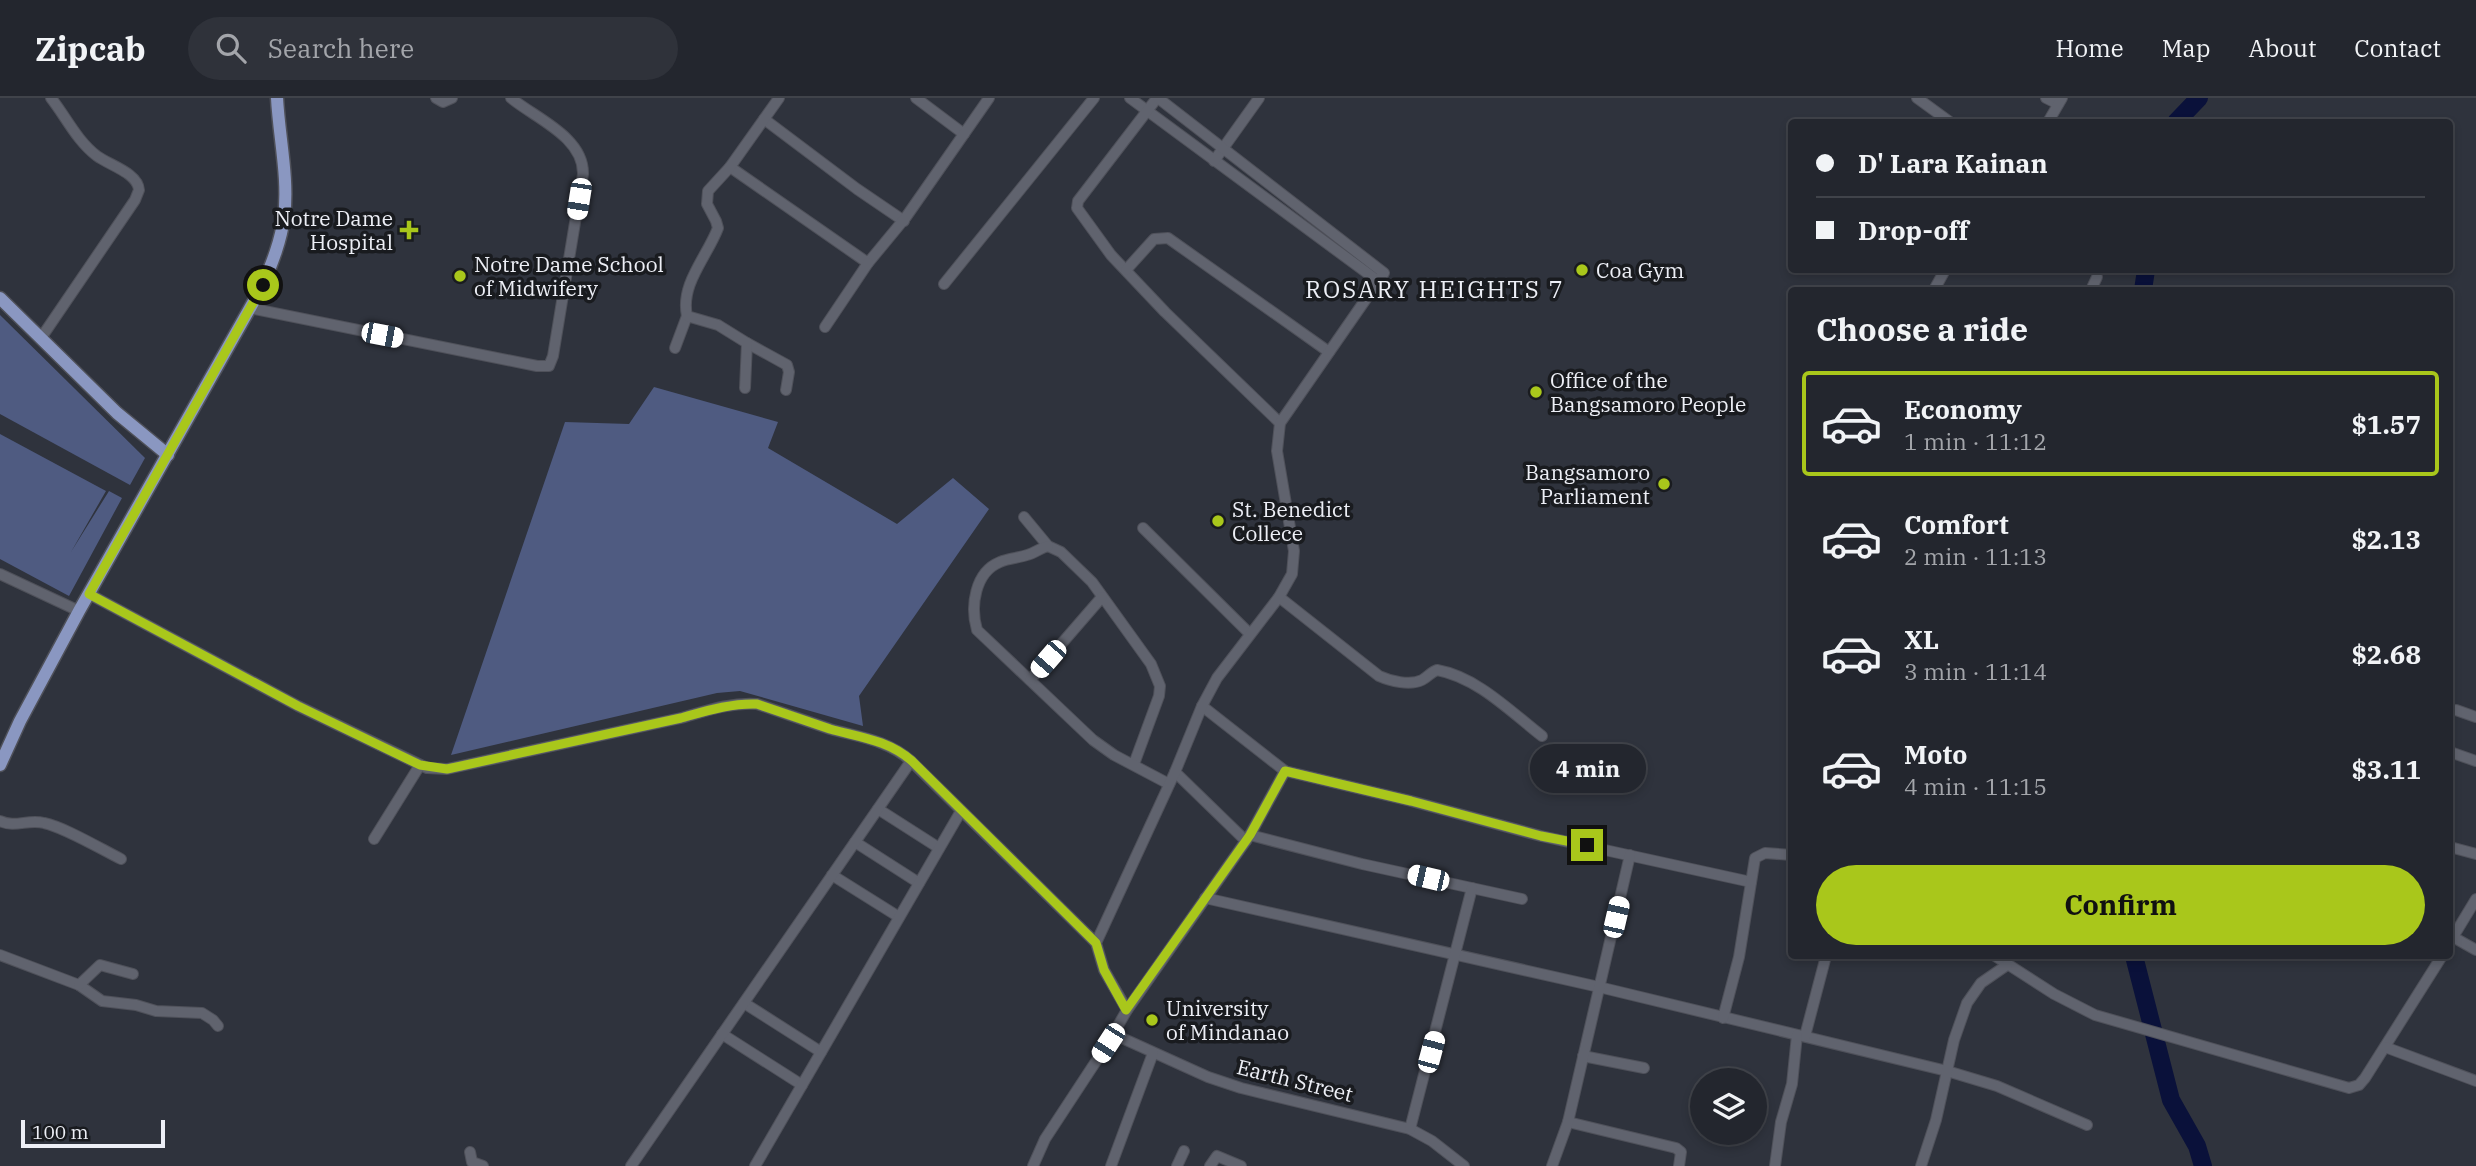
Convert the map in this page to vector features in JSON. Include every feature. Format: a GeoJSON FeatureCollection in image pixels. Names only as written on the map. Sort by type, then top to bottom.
{"type":"FeatureCollection","features":[{"type":"Feature","properties":{"kind":"main road"},"geometry":{"type":"LineString","coordinates":[[0,765],[20,721],[79,611],[250,308],[273,258],[284,216],[276,98]]}},
{"type":"Feature","properties":{"kind":"main road"},"geometry":{"type":"LineString","coordinates":[[0,298],[117,413],[167,455]]}},
{"type":"Feature","properties":{"kind":"street"},"geometry":{"type":"LineString","coordinates":[[41,338],[135,200],[140,186],[135,179],[86,146],[51,98]]}},
{"type":"Feature","properties":{"kind":"street"},"geometry":{"type":"LineString","coordinates":[[436,98],[443,102],[452,98]]}},
{"type":"Feature","properties":{"kind":"street"},"geometry":{"type":"LineString","coordinates":[[250,308],[537,366],[549,366],[573,238],[583,160],[574,146],[511,98]]}},
{"type":"Feature","properties":{"kind":"street"},"geometry":{"type":"LineString","coordinates":[[675,348],[687,316],[687,296],[691,281],[718,228],[707,204],[707,194],[730,167],[779,98]]}},
{"type":"Feature","properties":{"kind":"street"},"geometry":{"type":"LineString","coordinates":[[916,98],[964,134]]}},
{"type":"Feature","properties":{"kind":"street"},"geometry":{"type":"LineString","coordinates":[[825,327],[868,263],[904,221],[989,98]]}},
{"type":"Feature","properties":{"kind":"street"},"geometry":{"type":"LineString","coordinates":[[944,284],[1094,98]]}},
{"type":"Feature","properties":{"kind":"street"},"geometry":{"type":"LineString","coordinates":[[1130,98],[1214,161],[1381,277]]}},
{"type":"Feature","properties":{"kind":"street"},"geometry":{"type":"LineString","coordinates":[[1280,423],[1218,365],[1111,255],[1079,213],[1077,204],[1157,98],[1223,148],[1381,277]]}},
{"type":"Feature","properties":{"kind":"street"},"geometry":{"type":"LineString","coordinates":[[1214,161],[1259,98]]}},
{"type":"Feature","properties":{"kind":"street"},"geometry":{"type":"LineString","coordinates":[[1917,98],[1946,119]]}},
{"type":"Feature","properties":{"kind":"street"},"geometry":{"type":"LineString","coordinates":[[2046,98],[2060,101],[2050,119]]}},
{"type":"Feature","properties":{"kind":"street"},"geometry":{"type":"LineString","coordinates":[[764,119],[904,221]]}},
{"type":"Feature","properties":{"kind":"street"},"geometry":{"type":"LineString","coordinates":[[730,167],[868,263]]}},
{"type":"Feature","properties":{"kind":"street"},"geometry":{"type":"LineString","coordinates":[[1126,270],[1154,239],[1168,238],[1329,352]]}},
{"type":"Feature","properties":{"kind":"street"},"geometry":{"type":"LineString","coordinates":[[1096,943],[1170,784],[1202,706],[1217,678],[1287,585],[1295,563],[1277,451],[1280,423],[1381,277]]}},
{"type":"Feature","properties":{"kind":"street"},"geometry":{"type":"LineString","coordinates":[[2092,287],[2097,277]]}},
{"type":"Feature","properties":{"kind":"street"},"geometry":{"type":"LineString","coordinates":[[687,316],[718,325],[787,365],[789,372],[786,390]]}},
{"type":"Feature","properties":{"kind":"street"},"geometry":{"type":"LineString","coordinates":[[745,388],[747,343]]}},
{"type":"Feature","properties":{"kind":"street"},"geometry":{"type":"LineString","coordinates":[[1024,517],[1048,546],[1061,552],[1091,582],[1151,664],[1160,687],[1134,764]]}},
{"type":"Feature","properties":{"kind":"street"},"geometry":{"type":"LineString","coordinates":[[1143,528],[1250,634]]}},
{"type":"Feature","properties":{"kind":"street"},"geometry":{"type":"LineString","coordinates":[[1048,546],[1026,556],[1001,561],[981,577],[976,593],[975,620],[979,634],[1093,740],[1114,755],[1170,784]]}},
{"type":"Feature","properties":{"kind":"street"},"geometry":{"type":"LineString","coordinates":[[0,574],[79,611]]}},
{"type":"Feature","properties":{"kind":"street"},"geometry":{"type":"LineString","coordinates":[[89,594],[298,706],[420,765],[447,769],[712,709],[747,704],[757,704],[884,743],[896,748],[912,761],[1096,943],[1104,970],[1126,1010]]}},
{"type":"Feature","properties":{"kind":"street"},"geometry":{"type":"LineString","coordinates":[[1030,680],[1102,597]]}},
{"type":"Feature","properties":{"kind":"street"},"geometry":{"type":"LineString","coordinates":[[1279,597],[1379,676],[1394,681],[1412,682],[1424,679],[1437,670],[1455,674],[1499,702],[1542,736]]}},
{"type":"Feature","properties":{"kind":"street"},"geometry":{"type":"LineString","coordinates":[[1202,706],[1285,771],[1541,836],[1751,882]]}},
{"type":"Feature","properties":{"kind":"street"},"geometry":{"type":"LineString","coordinates":[[2456,710],[2476,718]]}},
{"type":"Feature","properties":{"kind":"street"},"geometry":{"type":"LineString","coordinates":[[2453,753],[2476,761]]}},
{"type":"Feature","properties":{"kind":"street"},"geometry":{"type":"LineString","coordinates":[[631,1166],[912,761]]}},
{"type":"Feature","properties":{"kind":"street"},"geometry":{"type":"LineString","coordinates":[[374,839],[420,765]]}},
{"type":"Feature","properties":{"kind":"street"},"geometry":{"type":"LineString","coordinates":[[1033,1166],[1045,1139],[1126,1010],[1248,838],[1285,771]]}},
{"type":"Feature","properties":{"kind":"street"},"geometry":{"type":"LineString","coordinates":[[1175,772],[1248,838],[1522,899]]}},
{"type":"Feature","properties":{"kind":"street"},"geometry":{"type":"LineString","coordinates":[[878,809],[939,848]]}},
{"type":"Feature","properties":{"kind":"street"},"geometry":{"type":"LineString","coordinates":[[755,1166],[961,811]]}},
{"type":"Feature","properties":{"kind":"street"},"geometry":{"type":"LineString","coordinates":[[0,821],[11,825],[47,823],[121,859]]}},
{"type":"Feature","properties":{"kind":"street"},"geometry":{"type":"LineString","coordinates":[[855,842],[919,883]]}},
{"type":"Feature","properties":{"kind":"street"},"geometry":{"type":"LineString","coordinates":[[2453,848],[2476,854]]}},
{"type":"Feature","properties":{"kind":"street"},"geometry":{"type":"LineString","coordinates":[[1723,1018],[1738,957],[1754,861],[1758,855],[1772,852],[1788,854]]}},
{"type":"Feature","properties":{"kind":"street"},"geometry":{"type":"LineString","coordinates":[[1552,1166],[1568,1122],[1630,855]]}},
{"type":"Feature","properties":{"kind":"street"},"geometry":{"type":"LineString","coordinates":[[832,876],[900,916]]}},
{"type":"Feature","properties":{"kind":"street"},"geometry":{"type":"LineString","coordinates":[[1410,1129],[1472,888]]}},
{"type":"Feature","properties":{"kind":"street"},"geometry":{"type":"LineString","coordinates":[[1205,898],[1947,1071],[1997,1086],[2087,1125]]}},
{"type":"Feature","properties":{"kind":"street"},"geometry":{"type":"LineString","coordinates":[[2453,936],[2476,899]]}},
{"type":"Feature","properties":{"kind":"street"},"geometry":{"type":"LineString","coordinates":[[2453,940],[2476,950]]}},
{"type":"Feature","properties":{"kind":"street"},"geometry":{"type":"LineString","coordinates":[[0,956],[79,985],[102,1001],[136,1005],[156,1011],[202,1013],[218,1026]]}},
{"type":"Feature","properties":{"kind":"street"},"geometry":{"type":"LineString","coordinates":[[1774,1166],[1801,1036],[1824,959]]}},
{"type":"Feature","properties":{"kind":"street"},"geometry":{"type":"LineString","coordinates":[[1999,959],[2074,1006],[2106,1019],[2349,1088],[2359,1085],[2440,959]]}},
{"type":"Feature","properties":{"kind":"street"},"geometry":{"type":"LineString","coordinates":[[79,985],[102,965],[133,974]]}},
{"type":"Feature","properties":{"kind":"street"},"geometry":{"type":"LineString","coordinates":[[1921,1166],[1936,1120],[1954,1040],[1970,996],[1981,983],[2007,965]]}},
{"type":"Feature","properties":{"kind":"street"},"geometry":{"type":"LineString","coordinates":[[744,1003],[821,1052]]}},
{"type":"Feature","properties":{"kind":"street"},"geometry":{"type":"LineString","coordinates":[[722,1034],[803,1085]]}},
{"type":"Feature","properties":{"kind":"street","name":"Earth Street"},"geometry":{"type":"LineString","coordinates":[[1113,1034],[1153,1054],[1241,1088],[1410,1129],[1464,1166]]}},
{"type":"Feature","properties":{"kind":"street"},"geometry":{"type":"LineString","coordinates":[[2385,1047],[2476,1081]]}},
{"type":"Feature","properties":{"kind":"street"},"geometry":{"type":"LineString","coordinates":[[1111,1166],[1153,1054]]}},
{"type":"Feature","properties":{"kind":"street"},"geometry":{"type":"LineString","coordinates":[[1583,1056],[1644,1068]]}},
{"type":"Feature","properties":{"kind":"street"},"geometry":{"type":"LineString","coordinates":[[1568,1122],[1676,1148],[1681,1153],[1679,1166]]}},
{"type":"Feature","properties":{"kind":"street"},"geometry":{"type":"LineString","coordinates":[[1177,1166],[1184,1151]]}},
{"type":"Feature","properties":{"kind":"street"},"geometry":{"type":"LineString","coordinates":[[470,1152],[469,1158],[472,1162],[482,1166]]}},
{"type":"Feature","properties":{"kind":"street"},"geometry":{"type":"LineString","coordinates":[[1210,1166],[1218,1156],[1241,1166]]}},
{"type":"Feature","properties":{"kind":"shaded area"},"geometry":{"type":"Polygon","coordinates":[[[0,315],[145,458],[130,485],[0,414],[0,315]]]}},
{"type":"Feature","properties":{"kind":"shaded area"},"geometry":{"type":"Polygon","coordinates":[[[654,387],[778,422],[768,448],[897,524],[953,478],[989,509],[859,696],[863,726],[740,691],[717,693],[451,755],[565,422],[629,424],[654,387]]]}},
{"type":"Feature","properties":{"kind":"shaded area"},"geometry":{"type":"Polygon","coordinates":[[[0,434],[106,491],[71,552],[109,491],[122,498],[69,596],[0,559],[0,434]]]}},
{"type":"Feature","properties":{"kind":"waterway"},"geometry":{"type":"LineString","coordinates":[[2179,119],[2199,98]]}},
{"type":"Feature","properties":{"kind":"waterway"},"geometry":{"type":"LineString","coordinates":[[2143,287],[2146,273]]}},
{"type":"Feature","properties":{"kind":"waterway"},"geometry":{"type":"LineString","coordinates":[[2135,959],[2171,1100],[2197,1146],[2203,1166]]}},
{"type":"Feature","properties":{"kind":"place","name":"Notre Dame Hospital"},"geometry":{"type":"Point","coordinates":[409,230]}},
{"type":"Feature","properties":{"kind":"place","name":"Coa Gym"},"geometry":{"type":"Point","coordinates":[1582,270]}},
{"type":"Feature","properties":{"kind":"place","name":"Notre Dame School of Midwifery"},"geometry":{"type":"Point","coordinates":[460,276]}},
{"type":"Feature","properties":{"kind":"place","name":"Office of the Bangsamoro People"},"geometry":{"type":"Point","coordinates":[1536,392]}},
{"type":"Feature","properties":{"kind":"place","name":"Bangsamoro Parliament"},"geometry":{"type":"Point","coordinates":[1664,484]}},
{"type":"Feature","properties":{"kind":"place","name":"St. Benedict Collece"},"geometry":{"type":"Point","coordinates":[1218,521]}},
{"type":"Feature","properties":{"kind":"place","name":"University of Mindanao"},"geometry":{"type":"Point","coordinates":[1152,1020]}},
{"type":"Feature","properties":{"kind":"district","name":"ROSARY HEIGHTS 7"},"geometry":{"type":"Point","coordinates":[1435,289]}},
{"type":"Feature","properties":{"kind":"route"},"geometry":{"type":"LineString","coordinates":[[263,285],[89,594],[298,706],[427,768],[447,769],[730,705],[747,704],[757,704],[884,743],[896,748],[912,761],[1096,943],[1104,970],[1126,1010],[1250,835],[1285,771],[1541,836],[1587,845]]}}]}
